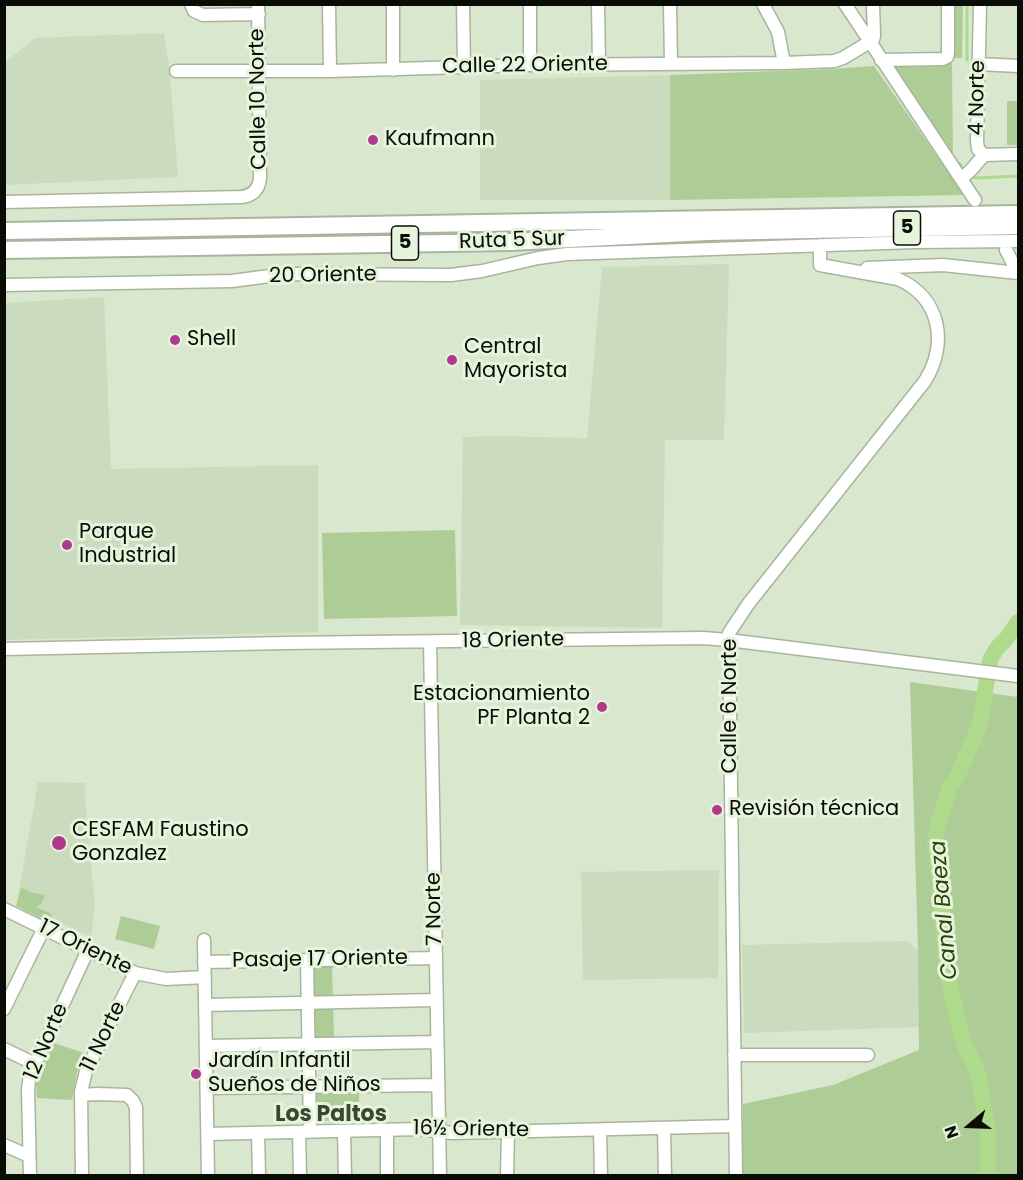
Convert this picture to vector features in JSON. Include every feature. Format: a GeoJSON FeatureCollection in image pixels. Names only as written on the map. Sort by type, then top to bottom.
{"type":"FeatureCollection","features":[{"type":"Feature","properties":{"kind":"highway"},"geometry":{"type":"LineString","coordinates":[[965,215],[1018,208]]}},
{"type":"Feature","properties":{"kind":"highway","name":"Ruta 5 Sur"},"geometry":{"type":"LineString","coordinates":[[4,231],[965,215],[1017,227]]}},
{"type":"Feature","properties":{"kind":"highway","name":"Ruta 5 Sur"},"geometry":{"type":"LineString","coordinates":[[4,250],[498,242],[696,232],[1017,227]]}},
{"type":"Feature","properties":{"kind":"street"},"geometry":{"type":"LineString","coordinates":[[191,4],[196,13],[203,15],[258,9]]}},
{"type":"Feature","properties":{"kind":"street"},"geometry":{"type":"LineString","coordinates":[[329,4],[330,71]]}},
{"type":"Feature","properties":{"kind":"street"},"geometry":{"type":"LineString","coordinates":[[393,4],[393,70]]}},
{"type":"Feature","properties":{"kind":"street"},"geometry":{"type":"LineString","coordinates":[[463,4],[464,67]]}},
{"type":"Feature","properties":{"kind":"street"},"geometry":{"type":"LineString","coordinates":[[530,4],[530,65]]}},
{"type":"Feature","properties":{"kind":"street"},"geometry":{"type":"LineString","coordinates":[[598,4],[599,64]]}},
{"type":"Feature","properties":{"kind":"street"},"geometry":{"type":"LineString","coordinates":[[670,4],[671,64]]}},
{"type":"Feature","properties":{"kind":"street"},"geometry":{"type":"LineString","coordinates":[[763,4],[778,32],[784,63]]}},
{"type":"Feature","properties":{"kind":"street"},"geometry":{"type":"LineString","coordinates":[[845,4],[881,60],[966,175],[975,200]]}},
{"type":"Feature","properties":{"kind":"street"},"geometry":{"type":"LineString","coordinates":[[870,43],[874,36],[873,4]]}},
{"type":"Feature","properties":{"kind":"street"},"geometry":{"type":"LineString","coordinates":[[881,60],[943,59],[946,57],[948,53],[948,4]]}},
{"type":"Feature","properties":{"kind":"street","name":"4 Norte"},"geometry":{"type":"LineString","coordinates":[[980,4],[978,149],[984,155],[1018,154]]}},
{"type":"Feature","properties":{"kind":"street","name":"Calle 10 Norte"},"geometry":{"type":"LineString","coordinates":[[4,202],[245,196],[255,191],[260,183],[258,9]]}},
{"type":"Feature","properties":{"kind":"street","name":"Calle 22 Oriente"},"geometry":{"type":"LineString","coordinates":[[176,71],[330,71],[530,65],[784,63],[839,60],[870,43]]}},
{"type":"Feature","properties":{"kind":"street"},"geometry":{"type":"LineString","coordinates":[[979,64],[1018,66]]}},
{"type":"Feature","properties":{"kind":"street"},"geometry":{"type":"LineString","coordinates":[[966,175],[984,155]]}},
{"type":"Feature","properties":{"kind":"street","name":"20 Oriente"},"geometry":{"type":"LineString","coordinates":[[4,285],[217,282],[293,274],[451,275],[567,254],[820,245],[1017,227]]}},
{"type":"Feature","properties":{"kind":"street"},"geometry":{"type":"LineString","coordinates":[[820,245],[820,265],[898,279],[913,287],[926,271],[935,266]]}},
{"type":"Feature","properties":{"kind":"street"},"geometry":{"type":"LineString","coordinates":[[1006,250],[1018,273]]}},
{"type":"Feature","properties":{"kind":"street"},"geometry":{"type":"LineString","coordinates":[[843,269],[935,266],[1018,273]]}},
{"type":"Feature","properties":{"kind":"street","name":"Calle 6 Norte"},"geometry":{"type":"LineString","coordinates":[[736,1176],[729,633],[749,603],[932,370],[938,345],[938,331],[935,318],[924,298],[913,287]]}},
{"type":"Feature","properties":{"kind":"street","name":"18 Oriente"},"geometry":{"type":"LineString","coordinates":[[4,649],[688,638],[728,640],[1018,676]]}},
{"type":"Feature","properties":{"kind":"street","name":"7 Norte"},"geometry":{"type":"LineString","coordinates":[[430,642],[440,1176]]}},
{"type":"Feature","properties":{"kind":"street","name":"17 Oriente"},"geometry":{"type":"LineString","coordinates":[[4,909],[135,973],[166,979],[205,977]]}},
{"type":"Feature","properties":{"kind":"street"},"geometry":{"type":"LineString","coordinates":[[4,1009],[44,928]]}},
{"type":"Feature","properties":{"kind":"street"},"geometry":{"type":"LineString","coordinates":[[204,940],[208,1176]]}},
{"type":"Feature","properties":{"kind":"street","name":"12 Norte"},"geometry":{"type":"LineString","coordinates":[[30,1176],[28,1084],[30,1075],[88,950]]}},
{"type":"Feature","properties":{"kind":"street","name":"Pasaje 17 Oriente"},"geometry":{"type":"LineString","coordinates":[[204,962],[436,958]]}},
{"type":"Feature","properties":{"kind":"street"},"geometry":{"type":"LineString","coordinates":[[300,1176],[309,1086],[307,960]]}},
{"type":"Feature","properties":{"kind":"street","name":"11 Norte"},"geometry":{"type":"LineString","coordinates":[[82,1176],[82,1082],[135,973]]}},
{"type":"Feature","properties":{"kind":"street"},"geometry":{"type":"LineString","coordinates":[[205,1005],[436,1000]]}},
{"type":"Feature","properties":{"kind":"street"},"geometry":{"type":"LineString","coordinates":[[206,1046],[437,1042]]}},
{"type":"Feature","properties":{"kind":"street"},"geometry":{"type":"LineString","coordinates":[[4,1049],[35,1064]]}},
{"type":"Feature","properties":{"kind":"street"},"geometry":{"type":"LineString","coordinates":[[734,1055],[868,1055]]}},
{"type":"Feature","properties":{"kind":"street"},"geometry":{"type":"LineString","coordinates":[[207,1088],[438,1085]]}},
{"type":"Feature","properties":{"kind":"street"},"geometry":{"type":"LineString","coordinates":[[81,1095],[128,1095],[133,1101],[136,1107],[137,1176]]}},
{"type":"Feature","properties":{"kind":"street","name":"16½ Oriente"},"geometry":{"type":"LineString","coordinates":[[208,1134],[420,1129],[439,1132],[508,1132],[735,1126]]}},
{"type":"Feature","properties":{"kind":"street"},"geometry":{"type":"LineString","coordinates":[[664,1128],[665,1176]]}},
{"type":"Feature","properties":{"kind":"street"},"geometry":{"type":"LineString","coordinates":[[387,1130],[387,1176]]}},
{"type":"Feature","properties":{"kind":"street"},"geometry":{"type":"LineString","coordinates":[[600,1130],[601,1176]]}},
{"type":"Feature","properties":{"kind":"street"},"geometry":{"type":"LineString","coordinates":[[344,1131],[345,1176]]}},
{"type":"Feature","properties":{"kind":"street"},"geometry":{"type":"LineString","coordinates":[[507,1176],[508,1132]]}},
{"type":"Feature","properties":{"kind":"street"},"geometry":{"type":"LineString","coordinates":[[258,1133],[259,1176]]}},
{"type":"Feature","properties":{"kind":"street"},"geometry":{"type":"LineString","coordinates":[[4,1145],[29,1156]]}},
{"type":"Feature","properties":{"kind":"shaded area"},"geometry":{"type":"Polygon","coordinates":[[[164,33],[170,73],[178,177],[5,185],[4,63],[35,38],[164,33]]]}},
{"type":"Feature","properties":{"kind":"shaded area"},"geometry":{"type":"Polygon","coordinates":[[[670,75],[670,200],[480,200],[480,80],[670,75]]]}},
{"type":"Feature","properties":{"kind":"shaded area"},"geometry":{"type":"Polygon","coordinates":[[[729,264],[724,440],[665,440],[662,628],[460,625],[463,437],[587,438],[602,267],[729,264]]]}},
{"type":"Feature","properties":{"kind":"shaded area","name":"Parque Industrial"},"geometry":{"type":"Polygon","coordinates":[[[104,297],[111,469],[318,465],[318,632],[5,640],[5,303],[104,297]]]}},
{"type":"Feature","properties":{"kind":"shaded area","name":"CESFAM Faustino Gonzalez"},"geometry":{"type":"Polygon","coordinates":[[[38,782],[85,783],[95,904],[91,937],[17,903],[38,782]]]}},
{"type":"Feature","properties":{"kind":"shaded area"},"geometry":{"type":"Polygon","coordinates":[[[719,870],[718,978],[583,980],[581,872],[719,870]]]}},
{"type":"Feature","properties":{"kind":"shaded area"},"geometry":{"type":"Polygon","coordinates":[[[906,941],[918,950],[919,1027],[744,1033],[742,945],[906,941]]]}},
{"type":"Feature","properties":{"kind":"green space"},"geometry":{"type":"Polygon","coordinates":[[[951,5],[963,5],[962,58],[951,58],[951,5]]]}},
{"type":"Feature","properties":{"kind":"green space"},"geometry":{"type":"Polygon","coordinates":[[[952,63],[953,159],[890,64],[952,63]]]}},
{"type":"Feature","properties":{"kind":"green space"},"geometry":{"type":"Polygon","coordinates":[[[874,66],[964,195],[670,200],[670,75],[874,66]]]}},
{"type":"Feature","properties":{"kind":"green space"},"geometry":{"type":"Polygon","coordinates":[[[1007,101],[1018,101],[1018,145],[1007,145],[1007,101]]]}},
{"type":"Feature","properties":{"kind":"green space"},"geometry":{"type":"Polygon","coordinates":[[[455,530],[457,616],[324,619],[322,533],[455,530]]]}},
{"type":"Feature","properties":{"kind":"green space"},"geometry":{"type":"Polygon","coordinates":[[[910,682],[1018,697],[1018,1175],[743,1175],[743,1104],[833,1085],[919,1050],[910,682]]]}},
{"type":"Feature","properties":{"kind":"green space"},"geometry":{"type":"Polygon","coordinates":[[[21,888],[28,892],[45,895],[42,903],[36,907],[52,914],[49,922],[16,906],[21,888]]]}},
{"type":"Feature","properties":{"kind":"green space"},"geometry":{"type":"Polygon","coordinates":[[[121,916],[160,926],[154,949],[115,939],[121,916]]]}},
{"type":"Feature","properties":{"kind":"green space"},"geometry":{"type":"Polygon","coordinates":[[[332,966],[334,1037],[316,1044],[313,967],[332,966]]]}},
{"type":"Feature","properties":{"kind":"green space"},"geometry":{"type":"Polygon","coordinates":[[[54,1043],[84,1053],[77,1073],[72,1100],[37,1098],[36,1082],[54,1043]]]}},
{"type":"Feature","properties":{"kind":"green space"},"geometry":{"type":"Polygon","coordinates":[[[359,1093],[359,1120],[316,1121],[315,1094],[359,1093]]]}},
{"type":"Feature","properties":{"kind":"waterway","name":"Canal Baeza"},"geometry":{"type":"LineString","coordinates":[[967,4],[967,60]]}},
{"type":"Feature","properties":{"kind":"waterway","name":"Canal Baeza"},"geometry":{"type":"LineString","coordinates":[[960,164],[965,171]]}},
{"type":"Feature","properties":{"kind":"waterway","name":"Canal Baeza"},"geometry":{"type":"LineString","coordinates":[[970,175],[978,178],[1018,176]]}},
{"type":"Feature","properties":{"kind":"waterway","name":"Canal Baeza"},"geometry":{"type":"LineString","coordinates":[[988,1176],[988,1135],[979,1078],[961,1033],[946,969],[935,841],[950,787],[956,779],[980,724],[990,660],[1018,622]]}},
{"type":"Feature","properties":{"kind":"place","name":"Kaufmann"},"geometry":{"type":"Point","coordinates":[373,140]}},
{"type":"Feature","properties":{"kind":"place","name":"Shell"},"geometry":{"type":"Point","coordinates":[175,340]}},
{"type":"Feature","properties":{"kind":"place","name":"Central Mayorista"},"geometry":{"type":"Point","coordinates":[452,360]}},
{"type":"Feature","properties":{"kind":"place","name":"Parque Industrial"},"geometry":{"type":"Point","coordinates":[67,545]}},
{"type":"Feature","properties":{"kind":"place","name":"Estacionamiento PF Planta 2"},"geometry":{"type":"Point","coordinates":[602,707]}},
{"type":"Feature","properties":{"kind":"place","name":"Revisión técnica"},"geometry":{"type":"Point","coordinates":[717,810]}},
{"type":"Feature","properties":{"kind":"place","name":"CESFAM Faustino Gonzalez"},"geometry":{"type":"Point","coordinates":[59,843]}},
{"type":"Feature","properties":{"kind":"place","name":"Jardín Infantil Sueños de Niños"},"geometry":{"type":"Point","coordinates":[196,1074]}},
{"type":"Feature","properties":{"kind":"district","name":"Los Paltos"},"geometry":{"type":"Point","coordinates":[331,1115]}}]}
